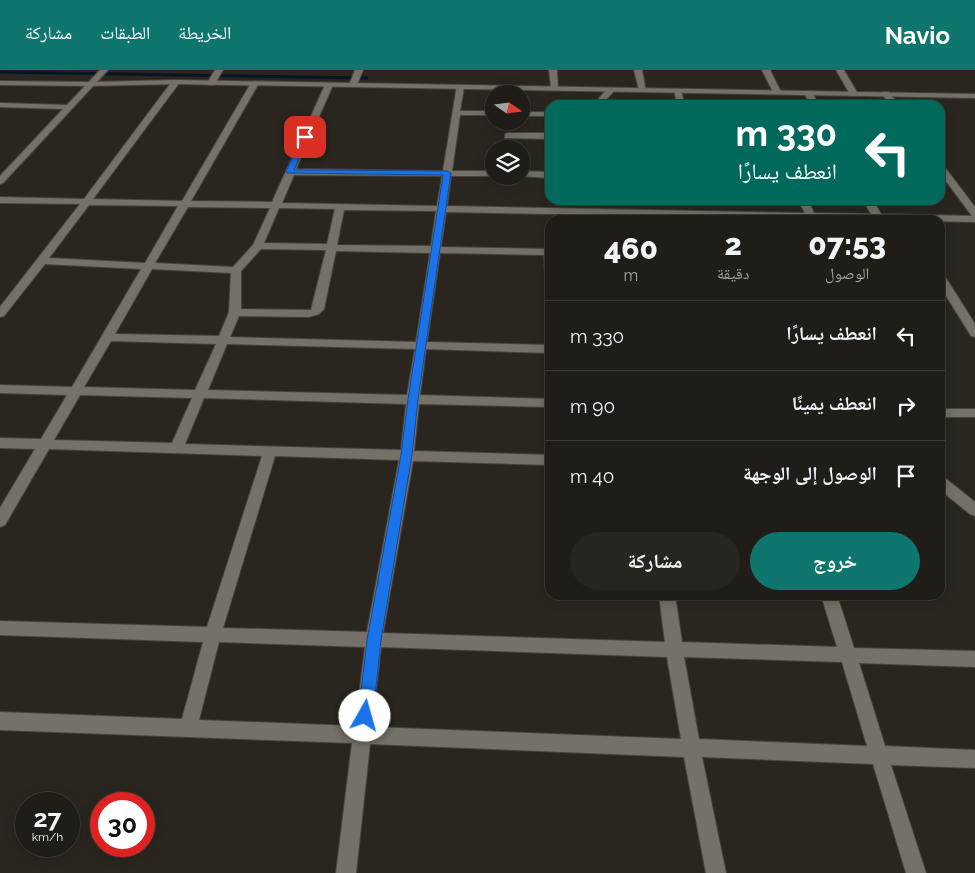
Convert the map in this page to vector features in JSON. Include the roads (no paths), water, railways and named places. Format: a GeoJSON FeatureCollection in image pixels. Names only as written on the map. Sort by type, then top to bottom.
{"type":"FeatureCollection","features":[{"type":"Feature","properties":{"kind":"street"},"geometry":{"type":"LineString","coordinates":[[0,181],[104,70]]}},
{"type":"Feature","properties":{"kind":"street"},"geometry":{"type":"LineString","coordinates":[[211,82],[219,70]]}},
{"type":"Feature","properties":{"kind":"street"},"geometry":{"type":"LineString","coordinates":[[353,85],[359,70]]}},
{"type":"Feature","properties":{"kind":"street"},"geometry":{"type":"LineString","coordinates":[[553,70],[555,88]]}},
{"type":"Feature","properties":{"kind":"street"},"geometry":{"type":"LineString","coordinates":[[638,70],[643,90]]}},
{"type":"Feature","properties":{"kind":"street"},"geometry":{"type":"LineString","coordinates":[[766,70],[777,92]]}},
{"type":"Feature","properties":{"kind":"street"},"geometry":{"type":"LineString","coordinates":[[840,70],[854,94]]}},
{"type":"Feature","properties":{"kind":"street"},"geometry":{"type":"LineString","coordinates":[[0,314],[176,82]]}},
{"type":"Feature","properties":{"kind":"street"},"geometry":{"type":"LineString","coordinates":[[2,85],[211,82],[974,97]]}},
{"type":"Feature","properties":{"kind":"street"},"geometry":{"type":"LineString","coordinates":[[0,520],[150,266],[255,83]]}},
{"type":"Feature","properties":{"kind":"street"},"geometry":{"type":"LineString","coordinates":[[176,449],[235,312],[236,270],[258,246],[328,85]]}},
{"type":"Feature","properties":{"kind":"street"},"geometry":{"type":"LineString","coordinates":[[346,873],[374,640],[407,455],[413,399],[460,87]]}},
{"type":"Feature","properties":{"kind":"street"},"geometry":{"type":"LineString","coordinates":[[601,100],[612,90]]}},
{"type":"Feature","properties":{"kind":"street"},"geometry":{"type":"LineString","coordinates":[[677,90],[680,100]]}},
{"type":"Feature","properties":{"kind":"street"},"geometry":{"type":"LineString","coordinates":[[808,93],[812,100]]}},
{"type":"Feature","properties":{"kind":"street"},"geometry":{"type":"LineString","coordinates":[[886,94],[890,100]]}},
{"type":"Feature","properties":{"kind":"street"},"geometry":{"type":"LineString","coordinates":[[0,105],[70,107]]}},
{"type":"Feature","properties":{"kind":"street"},"geometry":{"type":"LineString","coordinates":[[456,113],[485,114]]}},
{"type":"Feature","properties":{"kind":"street"},"geometry":{"type":"LineString","coordinates":[[530,114],[545,114]]}},
{"type":"Feature","properties":{"kind":"street"},"geometry":{"type":"LineString","coordinates":[[508,136],[545,136]]}},
{"type":"Feature","properties":{"kind":"street"},"geometry":{"type":"LineString","coordinates":[[0,166],[14,166]]}},
{"type":"Feature","properties":{"kind":"street"},"geometry":{"type":"LineString","coordinates":[[290,172],[485,174]]}},
{"type":"Feature","properties":{"kind":"street"},"geometry":{"type":"LineString","coordinates":[[530,174],[545,175]]}},
{"type":"Feature","properties":{"kind":"street"},"geometry":{"type":"LineString","coordinates":[[945,174],[975,214]]}},
{"type":"Feature","properties":{"kind":"street"},"geometry":{"type":"LineString","coordinates":[[0,200],[441,209],[589,215]]}},
{"type":"Feature","properties":{"kind":"street"},"geometry":{"type":"LineString","coordinates":[[235,312],[309,314],[318,309],[340,207]]}},
{"type":"Feature","properties":{"kind":"street"},"geometry":{"type":"LineString","coordinates":[[945,219],[975,219]]}},
{"type":"Feature","properties":{"kind":"street"},"geometry":{"type":"LineString","coordinates":[[258,246],[545,252]]}},
{"type":"Feature","properties":{"kind":"street"},"geometry":{"type":"LineString","coordinates":[[42,261],[236,270]]}},
{"type":"Feature","properties":{"kind":"street"},"geometry":{"type":"LineString","coordinates":[[945,285],[975,333]]}},
{"type":"Feature","properties":{"kind":"street"},"geometry":{"type":"LineString","coordinates":[[108,337],[545,349]]}},
{"type":"Feature","properties":{"kind":"street"},"geometry":{"type":"LineString","coordinates":[[0,389],[545,403]]}},
{"type":"Feature","properties":{"kind":"street"},"geometry":{"type":"LineString","coordinates":[[945,412],[975,413]]}},
{"type":"Feature","properties":{"kind":"street"},"geometry":{"type":"LineString","coordinates":[[0,443],[545,460]]}},
{"type":"Feature","properties":{"kind":"street"},"geometry":{"type":"LineString","coordinates":[[188,729],[213,635],[270,452]]}},
{"type":"Feature","properties":{"kind":"street"},"geometry":{"type":"LineString","coordinates":[[945,486],[975,510]]}},
{"type":"Feature","properties":{"kind":"street"},"geometry":{"type":"LineString","coordinates":[[668,600],[691,748],[716,873]]}},
{"type":"Feature","properties":{"kind":"street"},"geometry":{"type":"LineString","coordinates":[[830,600],[916,873]]}},
{"type":"Feature","properties":{"kind":"street"},"geometry":{"type":"LineString","coordinates":[[0,628],[975,659]]}},
{"type":"Feature","properties":{"kind":"street"},"geometry":{"type":"LineString","coordinates":[[0,721],[975,759]]}},
{"type":"Feature","properties":{"kind":"waterway"},"geometry":{"type":"LineString","coordinates":[[0,72],[367,78]]}}]}
